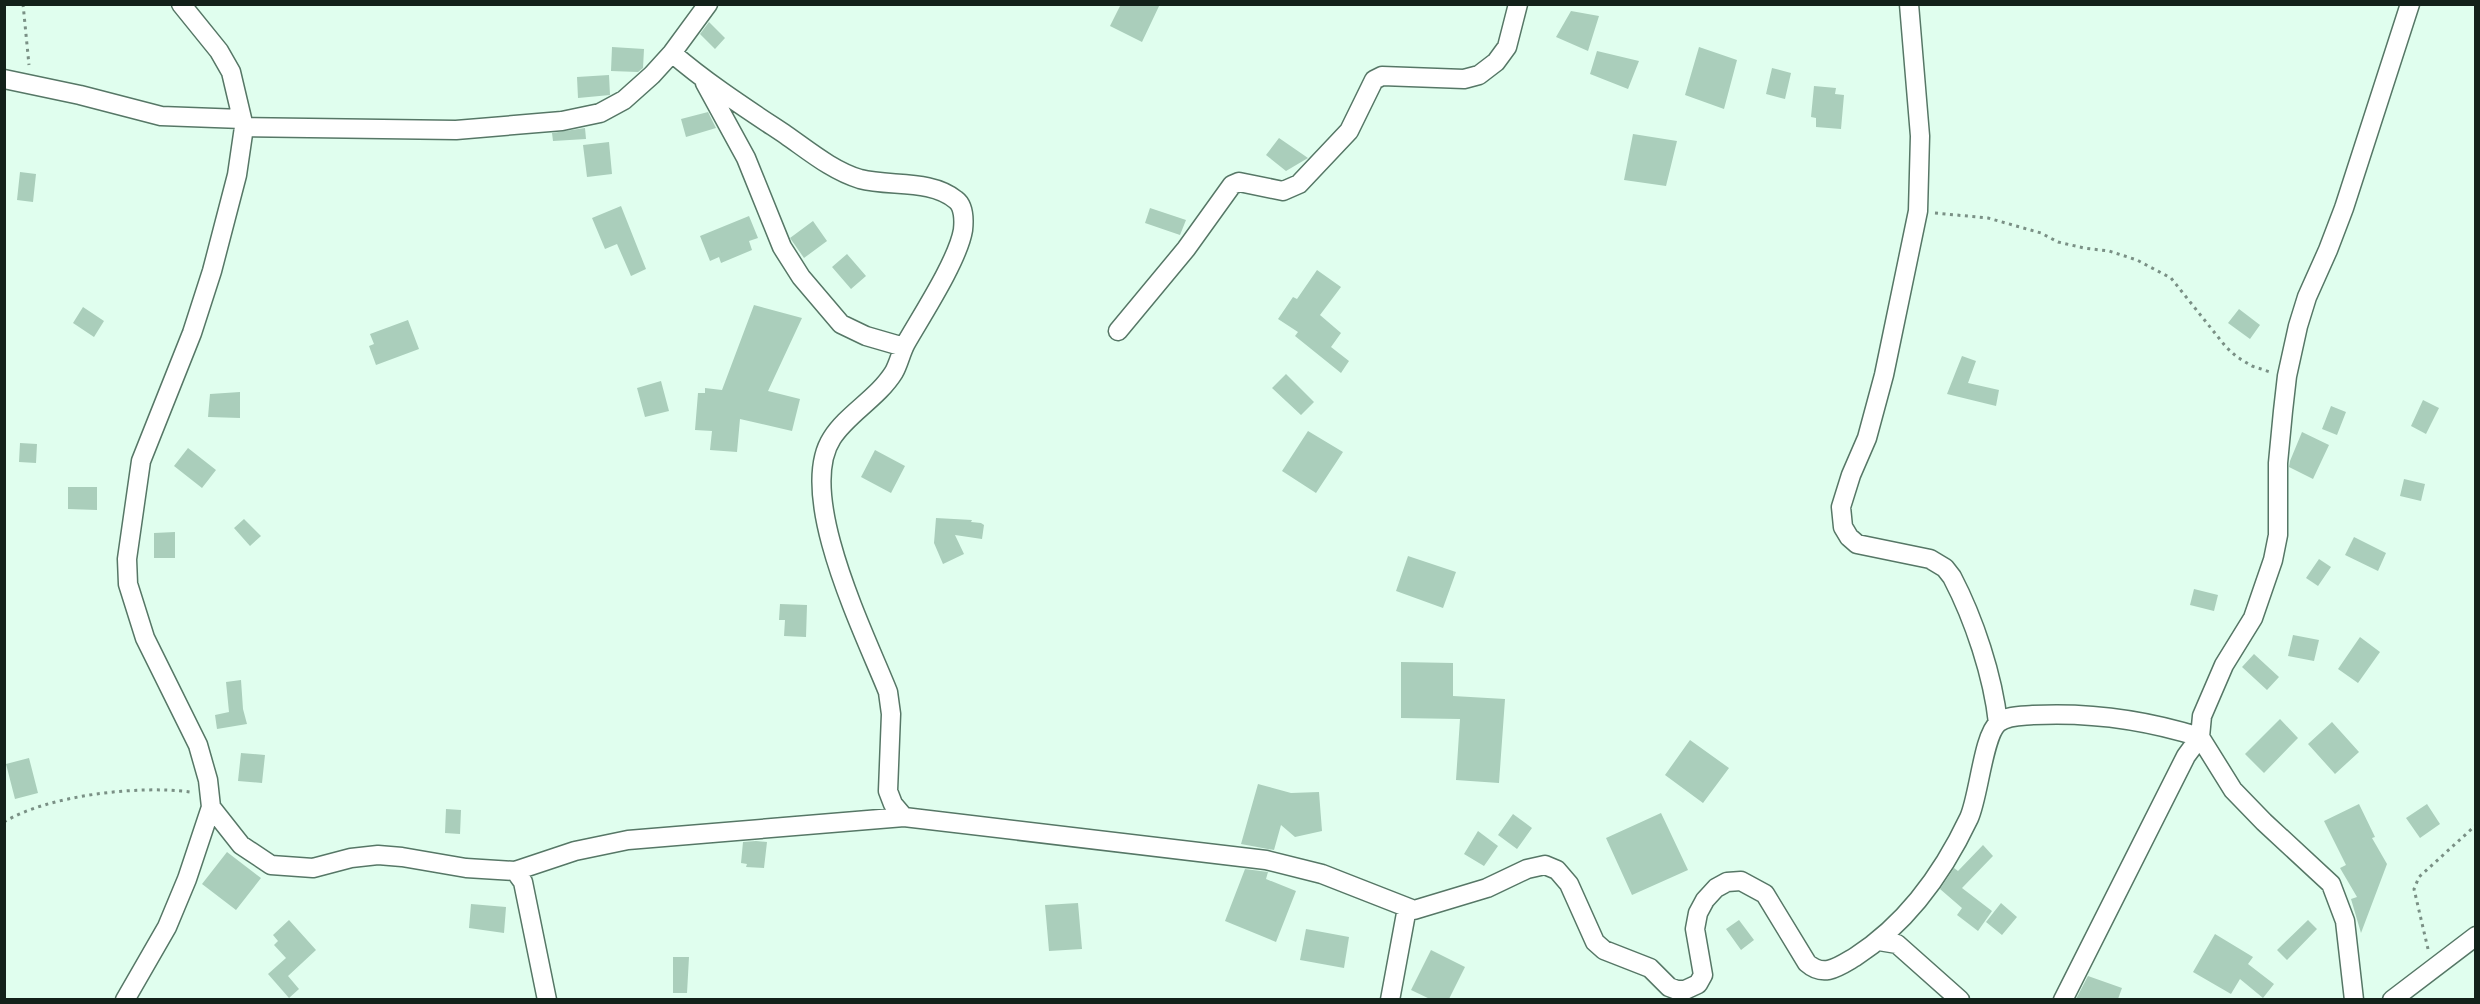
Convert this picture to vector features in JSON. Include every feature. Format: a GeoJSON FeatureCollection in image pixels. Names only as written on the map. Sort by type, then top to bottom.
{"type":"FeatureCollection","features":[{"type":"Feature","properties":{"kind":"street"},"geometry":{"type":"LineString","coordinates":[[125,999],[167,927],[187,879],[210,802],[208,780],[198,745],[145,638],[128,584],[127,559],[141,460],[188,343],[212,271],[237,175],[243,123],[231,72],[219,51],[181,4]]}},
{"type":"Feature","properties":{"kind":"street"},"geometry":{"type":"LineString","coordinates":[[4,79],[160,116],[243,123],[456,130],[562,121],[600,113],[624,100],[672,53],[708,4]]}},
{"type":"Feature","properties":{"kind":"street"},"geometry":{"type":"LineString","coordinates":[[1118,331],[1185,249],[1232,185],[1239,182],[1283,191],[1299,184],[1349,132],[1374,80],[1382,76],[1464,79],[1479,75],[1496,62],[1507,47],[1518,4]]}},
{"type":"Feature","properties":{"kind":"street"},"geometry":{"type":"LineString","coordinates":[[210,802],[241,845],[271,865],[314,868],[351,858],[378,855],[402,856],[466,868],[515,871],[575,851],[628,840],[904,817],[1266,860],[1322,874],[1414,910],[1487,888],[1535,866],[1545,865],[1557,870],[1569,884],[1595,942],[1620,958],[1650,968],[1669,987],[1677,990],[1685,990],[1698,984],[1703,975],[1695,929],[1698,913],[1705,900],[1716,888],[1727,882],[1741,881],[1765,894],[1806,963],[1814,970],[1834,970],[1879,941],[1908,914],[1946,860],[1970,817],[1988,742],[1998,723],[1989,674],[1952,577],[1945,568],[1930,559],[1857,544],[1843,527],[1840,515],[1844,496],[1867,438],[1884,375],[1918,211],[1920,136],[1909,4]]}},
{"type":"Feature","properties":{"kind":"street"},"geometry":{"type":"LineString","coordinates":[[2063,999],[2186,756],[2199,736],[2208,698],[2224,665],[2253,618],[2273,560],[2278,535],[2278,463],[2287,376],[2307,297],[2344,208],[2410,4]]}},
{"type":"Feature","properties":{"kind":"street"},"geometry":{"type":"LineString","coordinates":[[672,53],[703,79],[828,164],[859,179],[941,191],[958,201],[963,215],[963,231],[941,281],[904,347],[894,372],[877,393],[832,438],[822,466],[820,488],[827,529],[838,566],[888,692],[891,714],[888,791],[893,804],[904,817]]}},
{"type":"Feature","properties":{"kind":"street"},"geometry":{"type":"LineString","coordinates":[[703,79],[746,158],[782,247],[801,277],[841,324],[866,336],[904,347]]}},
{"type":"Feature","properties":{"kind":"street"},"geometry":{"type":"LineString","coordinates":[[1998,723],[2013,717],[2069,713],[2116,718],[2199,736],[2233,790],[2331,884],[2345,921],[2354,999]]}},
{"type":"Feature","properties":{"kind":"street"},"geometry":{"type":"LineString","coordinates":[[515,871],[523,882],[547,999]]}},
{"type":"Feature","properties":{"kind":"street"},"geometry":{"type":"LineString","coordinates":[[1390,999],[1407,908]]}},
{"type":"Feature","properties":{"kind":"street"},"geometry":{"type":"LineString","coordinates":[[2392,999],[2475,936]]}},
{"type":"Feature","properties":{"kind":"street"},"geometry":{"type":"LineString","coordinates":[[1879,941],[1897,944],[1960,999]]}},
{"type":"Feature","properties":{"kind":"path"},"geometry":{"type":"LineString","coordinates":[[23,4],[31,85]]}},
{"type":"Feature","properties":{"kind":"path"},"geometry":{"type":"LineString","coordinates":[[1918,211],[1988,218],[2041,234],[2058,242],[2109,251],[2137,261],[2171,278],[2226,347],[2237,357],[2252,366],[2287,376]]}},
{"type":"Feature","properties":{"kind":"path"},"geometry":{"type":"LineString","coordinates":[[4,822],[58,801],[140,790],[162,789],[210,802]]}},
{"type":"Feature","properties":{"kind":"path"},"geometry":{"type":"LineString","coordinates":[[2432,969],[2414,889],[2419,877],[2475,825]]}},
{"type":"Feature","properties":{"kind":"building"},"geometry":{"type":"Polygon","coordinates":[[[1121,4],[1160,4],[1142,42],[1110,26],[1121,4]]]}},
{"type":"Feature","properties":{"kind":"building"},"geometry":{"type":"Polygon","coordinates":[[[1571,11],[1599,16],[1588,51],[1556,37],[1571,11]]]}},
{"type":"Feature","properties":{"kind":"building"},"geometry":{"type":"Polygon","coordinates":[[[709,22],[725,38],[715,49],[700,34],[709,22]]]}},
{"type":"Feature","properties":{"kind":"building"},"geometry":{"type":"Polygon","coordinates":[[[612,47],[644,49],[643,68],[638,72],[611,71],[612,47]]]}},
{"type":"Feature","properties":{"kind":"building"},"geometry":{"type":"Polygon","coordinates":[[[1699,47],[1737,60],[1724,109],[1685,95],[1699,47]]]}},
{"type":"Feature","properties":{"kind":"building"},"geometry":{"type":"Polygon","coordinates":[[[1597,51],[1639,61],[1628,89],[1590,74],[1597,51]]]}},
{"type":"Feature","properties":{"kind":"building"},"geometry":{"type":"Polygon","coordinates":[[[1772,68],[1791,73],[1785,99],[1766,94],[1772,68]]]}},
{"type":"Feature","properties":{"kind":"building"},"geometry":{"type":"Polygon","coordinates":[[[609,75],[610,95],[578,98],[577,77],[609,75]]]}},
{"type":"Feature","properties":{"kind":"building"},"geometry":{"type":"Polygon","coordinates":[[[1814,86],[1836,88],[1835,94],[1844,95],[1841,129],[1816,127],[1816,118],[1811,117],[1814,86]]]}},
{"type":"Feature","properties":{"kind":"building"},"geometry":{"type":"Polygon","coordinates":[[[708,112],[716,128],[686,137],[681,119],[708,112]]]}},
{"type":"Feature","properties":{"kind":"building"},"geometry":{"type":"Polygon","coordinates":[[[585,128],[586,139],[553,141],[552,133],[585,128]]]}},
{"type":"Feature","properties":{"kind":"building"},"geometry":{"type":"Polygon","coordinates":[[[1633,134],[1677,141],[1666,186],[1624,180],[1633,134]]]}},
{"type":"Feature","properties":{"kind":"building"},"geometry":{"type":"Polygon","coordinates":[[[1279,138],[1308,158],[1286,171],[1266,155],[1279,138]]]}},
{"type":"Feature","properties":{"kind":"building"},"geometry":{"type":"Polygon","coordinates":[[[609,142],[612,174],[587,177],[583,145],[609,142]]]}},
{"type":"Feature","properties":{"kind":"building"},"geometry":{"type":"Polygon","coordinates":[[[20,172],[36,174],[33,202],[17,200],[20,172]]]}},
{"type":"Feature","properties":{"kind":"building"},"geometry":{"type":"Polygon","coordinates":[[[621,206],[646,269],[631,276],[617,244],[605,249],[592,218],[621,206]]]}},
{"type":"Feature","properties":{"kind":"building"},"geometry":{"type":"Polygon","coordinates":[[[1150,208],[1186,220],[1180,235],[1145,223],[1150,208]]]}},
{"type":"Feature","properties":{"kind":"building"},"geometry":{"type":"Polygon","coordinates":[[[749,216],[758,238],[749,241],[752,250],[721,263],[719,257],[710,261],[700,236],[749,216]]]}},
{"type":"Feature","properties":{"kind":"building"},"geometry":{"type":"Polygon","coordinates":[[[813,221],[827,241],[804,258],[790,238],[813,221]]]}},
{"type":"Feature","properties":{"kind":"building"},"geometry":{"type":"Polygon","coordinates":[[[847,254],[866,276],[851,289],[832,267],[847,254]]]}},
{"type":"Feature","properties":{"kind":"building"},"geometry":{"type":"Polygon","coordinates":[[[1317,270],[1341,287],[1320,315],[1341,333],[1331,347],[1349,361],[1341,373],[1295,336],[1298,332],[1278,319],[1293,297],[1297,299],[1317,270]]]}},
{"type":"Feature","properties":{"kind":"building"},"geometry":{"type":"Polygon","coordinates":[[[754,305],[802,318],[768,391],[800,399],[792,431],[740,419],[737,452],[710,450],[712,431],[695,430],[698,393],[705,393],[705,388],[722,390],[754,305]]]}},
{"type":"Feature","properties":{"kind":"building"},"geometry":{"type":"Polygon","coordinates":[[[83,307],[104,321],[94,337],[73,323],[83,307]]]}},
{"type":"Feature","properties":{"kind":"building"},"geometry":{"type":"Polygon","coordinates":[[[2239,309],[2260,325],[2250,339],[2228,323],[2239,309]]]}},
{"type":"Feature","properties":{"kind":"building"},"geometry":{"type":"Polygon","coordinates":[[[408,320],[419,349],[376,365],[369,346],[374,344],[370,334],[408,320]]]}},
{"type":"Feature","properties":{"kind":"building"},"geometry":{"type":"Polygon","coordinates":[[[1962,356],[1976,361],[1968,383],[1999,390],[1996,406],[1947,394],[1962,356]]]}},
{"type":"Feature","properties":{"kind":"building"},"geometry":{"type":"Polygon","coordinates":[[[1286,374],[1314,402],[1301,415],[1272,388],[1286,374]]]}},
{"type":"Feature","properties":{"kind":"building"},"geometry":{"type":"Polygon","coordinates":[[[661,381],[669,411],[645,417],[637,388],[661,381]]]}},
{"type":"Feature","properties":{"kind":"building"},"geometry":{"type":"Polygon","coordinates":[[[240,392],[240,418],[208,417],[210,394],[240,392]]]}},
{"type":"Feature","properties":{"kind":"building"},"geometry":{"type":"Polygon","coordinates":[[[2423,400],[2439,408],[2426,434],[2411,426],[2423,400]]]}},
{"type":"Feature","properties":{"kind":"building"},"geometry":{"type":"Polygon","coordinates":[[[2331,406],[2346,412],[2337,435],[2322,429],[2331,406]]]}},
{"type":"Feature","properties":{"kind":"building"},"geometry":{"type":"Polygon","coordinates":[[[1308,431],[1343,452],[1316,493],[1282,471],[1308,431]]]}},
{"type":"Feature","properties":{"kind":"building"},"geometry":{"type":"Polygon","coordinates":[[[2302,432],[2329,445],[2313,479],[2289,467],[2302,432]]]}},
{"type":"Feature","properties":{"kind":"building"},"geometry":{"type":"Polygon","coordinates":[[[20,443],[37,444],[36,463],[19,462],[20,443]]]}},
{"type":"Feature","properties":{"kind":"building"},"geometry":{"type":"Polygon","coordinates":[[[188,448],[216,470],[202,488],[174,466],[188,448]]]}},
{"type":"Feature","properties":{"kind":"building"},"geometry":{"type":"Polygon","coordinates":[[[875,450],[905,466],[891,493],[861,477],[875,450]]]}},
{"type":"Feature","properties":{"kind":"building"},"geometry":{"type":"Polygon","coordinates":[[[2404,479],[2425,484],[2421,501],[2400,496],[2404,479]]]}},
{"type":"Feature","properties":{"kind":"building"},"geometry":{"type":"Polygon","coordinates":[[[68,487],[97,487],[97,510],[68,509],[68,487]]]}},
{"type":"Feature","properties":{"kind":"building"},"geometry":{"type":"Polygon","coordinates":[[[936,518],[972,520],[971,522],[981,523],[984,525],[982,539],[955,535],[964,554],[943,564],[934,543],[936,518]]]}},
{"type":"Feature","properties":{"kind":"building"},"geometry":{"type":"Polygon","coordinates":[[[244,519],[261,536],[250,546],[234,528],[244,519]]]}},
{"type":"Feature","properties":{"kind":"building"},"geometry":{"type":"Polygon","coordinates":[[[175,532],[175,558],[154,558],[154,533],[175,532]]]}},
{"type":"Feature","properties":{"kind":"building"},"geometry":{"type":"Polygon","coordinates":[[[2354,537],[2386,553],[2378,571],[2345,555],[2354,537]]]}},
{"type":"Feature","properties":{"kind":"building"},"geometry":{"type":"Polygon","coordinates":[[[1408,556],[1456,572],[1443,608],[1396,591],[1408,556]]]}},
{"type":"Feature","properties":{"kind":"building"},"geometry":{"type":"Polygon","coordinates":[[[2319,559],[2331,567],[2318,586],[2306,578],[2319,559]]]}},
{"type":"Feature","properties":{"kind":"building"},"geometry":{"type":"Polygon","coordinates":[[[2194,589],[2218,595],[2214,611],[2190,605],[2194,589]]]}},
{"type":"Feature","properties":{"kind":"building"},"geometry":{"type":"Polygon","coordinates":[[[780,604],[807,605],[806,637],[784,636],[785,620],[779,620],[780,604]]]}},
{"type":"Feature","properties":{"kind":"building"},"geometry":{"type":"Polygon","coordinates":[[[2293,635],[2319,640],[2314,661],[2288,656],[2293,635]]]}},
{"type":"Feature","properties":{"kind":"building"},"geometry":{"type":"Polygon","coordinates":[[[2360,637],[2380,652],[2358,683],[2338,669],[2360,637]]]}},
{"type":"Feature","properties":{"kind":"building"},"geometry":{"type":"Polygon","coordinates":[[[2254,654],[2279,677],[2267,690],[2242,667],[2254,654]]]}},
{"type":"Feature","properties":{"kind":"building"},"geometry":{"type":"Polygon","coordinates":[[[1401,662],[1453,663],[1453,696],[1505,699],[1499,783],[1456,780],[1460,719],[1401,718],[1401,662]]]}},
{"type":"Feature","properties":{"kind":"building"},"geometry":{"type":"Polygon","coordinates":[[[241,680],[243,709],[247,724],[217,729],[215,715],[229,712],[226,682],[241,680]]]}},
{"type":"Feature","properties":{"kind":"building"},"geometry":{"type":"Polygon","coordinates":[[[2280,719],[2298,738],[2264,773],[2245,754],[2280,719]]]}},
{"type":"Feature","properties":{"kind":"building"},"geometry":{"type":"Polygon","coordinates":[[[2332,722],[2359,752],[2335,774],[2308,744],[2332,722]]]}},
{"type":"Feature","properties":{"kind":"building"},"geometry":{"type":"Polygon","coordinates":[[[1690,740],[1729,768],[1703,803],[1665,775],[1690,740]]]}},
{"type":"Feature","properties":{"kind":"building"},"geometry":{"type":"Polygon","coordinates":[[[241,753],[265,755],[262,783],[238,781],[241,753]]]}},
{"type":"Feature","properties":{"kind":"building"},"geometry":{"type":"Polygon","coordinates":[[[29,758],[38,793],[15,799],[6,764],[29,758]]]}},
{"type":"Feature","properties":{"kind":"building"},"geometry":{"type":"Polygon","coordinates":[[[1258,784],[1291,793],[1319,792],[1322,831],[1295,837],[1281,825],[1274,850],[1241,844],[1258,784]]]}},
{"type":"Feature","properties":{"kind":"building"},"geometry":{"type":"Polygon","coordinates":[[[2359,804],[2375,837],[2372,838],[2387,864],[2361,933],[2351,899],[2357,897],[2340,868],[2346,865],[2324,821],[2359,804]]]}},
{"type":"Feature","properties":{"kind":"building"},"geometry":{"type":"Polygon","coordinates":[[[2427,804],[2440,824],[2420,838],[2406,818],[2427,804]]]}},
{"type":"Feature","properties":{"kind":"building"},"geometry":{"type":"Polygon","coordinates":[[[446,809],[461,810],[460,834],[445,833],[446,809]]]}},
{"type":"Feature","properties":{"kind":"building"},"geometry":{"type":"Polygon","coordinates":[[[1661,813],[1688,870],[1632,895],[1606,838],[1661,813]]]}},
{"type":"Feature","properties":{"kind":"building"},"geometry":{"type":"Polygon","coordinates":[[[1513,814],[1532,828],[1517,849],[1498,835],[1513,814]]]}},
{"type":"Feature","properties":{"kind":"building"},"geometry":{"type":"Polygon","coordinates":[[[1478,831],[1498,846],[1484,866],[1464,854],[1478,831]]]}},
{"type":"Feature","properties":{"kind":"building"},"geometry":{"type":"Polygon","coordinates":[[[743,842],[767,842],[764,868],[746,867],[747,864],[741,863],[743,842]]]}},
{"type":"Feature","properties":{"kind":"building"},"geometry":{"type":"Polygon","coordinates":[[[1983,845],[1993,856],[1962,888],[1992,911],[1978,931],[1957,915],[1962,908],[1940,889],[1954,868],[1958,871],[1983,845]]]}},
{"type":"Feature","properties":{"kind":"building"},"geometry":{"type":"Polygon","coordinates":[[[227,852],[261,878],[236,910],[202,884],[227,852]]]}},
{"type":"Feature","properties":{"kind":"building"},"geometry":{"type":"Polygon","coordinates":[[[1245,869],[1268,872],[1266,879],[1296,891],[1276,942],[1225,921],[1245,869]]]}},
{"type":"Feature","properties":{"kind":"building"},"geometry":{"type":"Polygon","coordinates":[[[1078,903],[1082,949],[1049,951],[1045,905],[1078,903]]]}},
{"type":"Feature","properties":{"kind":"building"},"geometry":{"type":"Polygon","coordinates":[[[2001,903],[2017,917],[2002,935],[1986,922],[2001,903]]]}},
{"type":"Feature","properties":{"kind":"building"},"geometry":{"type":"Polygon","coordinates":[[[471,904],[506,907],[504,933],[469,928],[471,904]]]}},
{"type":"Feature","properties":{"kind":"building"},"geometry":{"type":"Polygon","coordinates":[[[289,920],[316,950],[288,976],[299,989],[289,998],[268,974],[286,958],[274,945],[278,941],[273,935],[289,920]]]}},
{"type":"Feature","properties":{"kind":"building"},"geometry":{"type":"Polygon","coordinates":[[[1739,920],[1754,940],[1741,950],[1726,929],[1739,920]]]}},
{"type":"Feature","properties":{"kind":"building"},"geometry":{"type":"Polygon","coordinates":[[[2308,920],[2317,929],[2287,960],[2277,950],[2308,920]]]}},
{"type":"Feature","properties":{"kind":"building"},"geometry":{"type":"Polygon","coordinates":[[[1306,929],[1349,937],[1344,968],[1300,960],[1306,929]]]}},
{"type":"Feature","properties":{"kind":"building"},"geometry":{"type":"Polygon","coordinates":[[[2215,934],[2253,957],[2248,964],[2274,984],[2263,998],[2240,979],[2231,994],[2193,972],[2215,934]]]}},
{"type":"Feature","properties":{"kind":"building"},"geometry":{"type":"Polygon","coordinates":[[[1431,950],[1465,967],[1449,999],[1430,999],[1411,990],[1431,950]]]}},
{"type":"Feature","properties":{"kind":"building"},"geometry":{"type":"Polygon","coordinates":[[[673,957],[689,957],[687,993],[673,993],[673,957]]]}},
{"type":"Feature","properties":{"kind":"building"},"geometry":{"type":"Polygon","coordinates":[[[2088,976],[2122,988],[2118,999],[2076,999],[2088,976]]]}}]}
